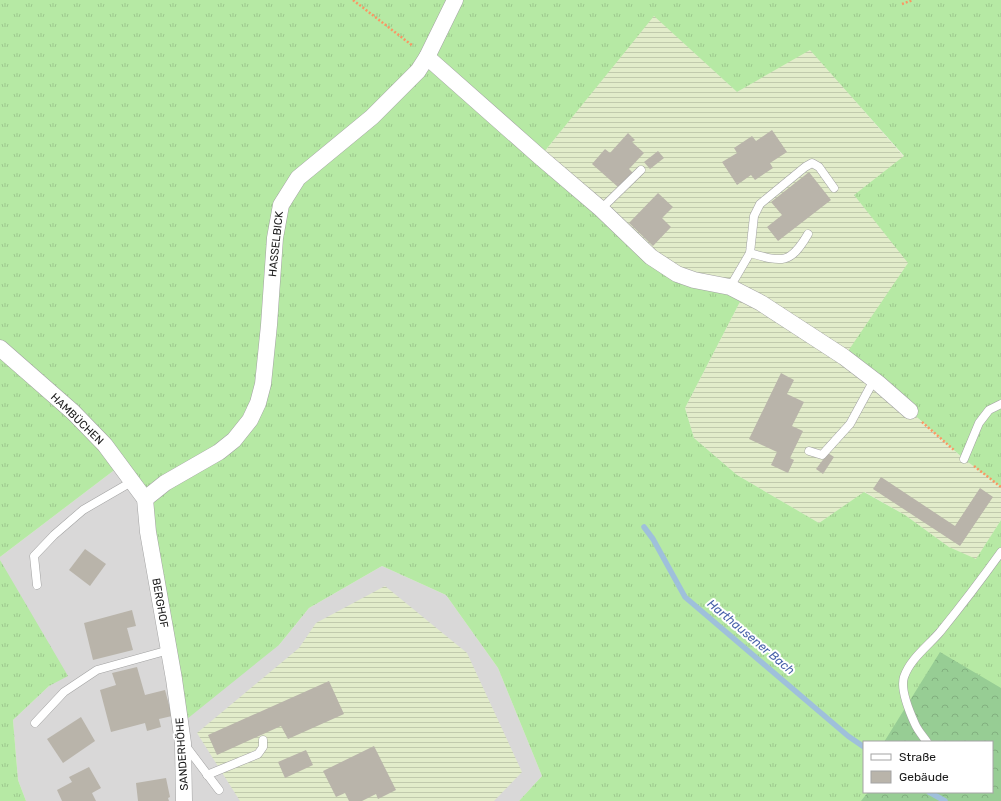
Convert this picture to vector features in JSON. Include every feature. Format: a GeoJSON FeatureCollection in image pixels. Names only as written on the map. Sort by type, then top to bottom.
{"type":"FeatureCollection","features":[{"type":"Feature","properties":{"kind":"street","name":"HASSELBICK"},"geometry":{"type":"LineString","coordinates":[[145,499],[165,483],[219,452],[234,440],[250,420],[258,403],[263,384],[275,238],[281,205],[298,178],[372,117],[418,71],[455,0]]}},
{"type":"Feature","properties":{"kind":"street"},"geometry":{"type":"LineString","coordinates":[[427,56],[540,157],[601,209],[651,257],[677,274],[694,280],[730,287],[761,303],[844,357],[910,411]]}},
{"type":"Feature","properties":{"kind":"street","name":"HAMBÜCHEN"},"geometry":{"type":"LineString","coordinates":[[0,348],[73,412],[105,445],[145,499]]}},
{"type":"Feature","properties":{"kind":"street","name":"BERGHOF"},"geometry":{"type":"LineString","coordinates":[[145,499],[148,532],[178,707]]}},
{"type":"Feature","properties":{"kind":"street","name":"SANDERHÖHE"},"geometry":{"type":"LineString","coordinates":[[178,707],[183,743],[184,801]]}},
{"type":"Feature","properties":{"kind":"lane"},"geometry":{"type":"LineString","coordinates":[[730,287],[750,253],[754,216],[760,204],[812,163],[819,167],[834,188]]}},
{"type":"Feature","properties":{"kind":"lane"},"geometry":{"type":"LineString","coordinates":[[601,209],[641,170]]}},
{"type":"Feature","properties":{"kind":"lane"},"geometry":{"type":"LineString","coordinates":[[750,253],[770,259],[778,260],[788,258],[796,252],[808,234]]}},
{"type":"Feature","properties":{"kind":"lane"},"geometry":{"type":"LineString","coordinates":[[809,451],[822,455],[850,424],[874,380]]}},
{"type":"Feature","properties":{"kind":"lane"},"geometry":{"type":"LineString","coordinates":[[964,459],[979,424],[989,410],[1001,404]]}},
{"type":"Feature","properties":{"kind":"lane"},"geometry":{"type":"LineString","coordinates":[[37,585],[34,556],[82,510],[133,481]]}},
{"type":"Feature","properties":{"kind":"lane"},"geometry":{"type":"LineString","coordinates":[[926,741],[915,726],[906,702],[904,678],[913,661],[930,644],[971,594],[1001,552]]}},
{"type":"Feature","properties":{"kind":"lane"},"geometry":{"type":"LineString","coordinates":[[35,723],[64,692],[97,670],[169,650]]}},
{"type":"Feature","properties":{"kind":"lane"},"geometry":{"type":"LineString","coordinates":[[207,775],[258,754],[263,747],[264,740]]}},
{"type":"Feature","properties":{"kind":"lane"},"geometry":{"type":"LineString","coordinates":[[183,743],[219,790]]}},
{"type":"Feature","properties":{"kind":"path"},"geometry":{"type":"LineString","coordinates":[[353,0],[427,56]]}},
{"type":"Feature","properties":{"kind":"path"},"geometry":{"type":"LineString","coordinates":[[902,4],[913,0]]}},
{"type":"Feature","properties":{"kind":"shaded area"},"geometry":{"type":"Polygon","coordinates":[[[121,465],[279,645],[309,608],[382,566],[446,595],[498,668],[542,776],[519,801],[26,801],[18,780],[13,720],[49,686],[0,557],[121,465]]]}},
{"type":"Feature","properties":{"kind":"green space"},"geometry":{"type":"Polygon","coordinates":[[[0,0],[1001,0],[1001,487],[964,459],[910,411],[844,357],[908,263],[854,195],[904,156],[810,50],[737,92],[654,16],[540,157],[651,257],[744,294],[685,408],[694,438],[737,475],[819,523],[864,492],[905,515],[949,547],[976,559],[1001,520],[1001,801],[519,801],[542,776],[498,668],[446,595],[382,566],[309,608],[279,645],[187,719],[151,521],[121,465],[0,557],[0,0]]]}},
{"type":"Feature","properties":{"kind":"green space"},"geometry":{"type":"Polygon","coordinates":[[[654,15],[737,92],[810,49],[904,157],[854,195],[909,263],[845,357],[880,385],[964,459],[1001,487],[1001,520],[976,560],[949,547],[905,515],[865,492],[819,523],[737,475],[694,438],[685,408],[744,294],[677,274],[540,157],[654,15]]]}},
{"type":"Feature","properties":{"kind":"green space"},"geometry":{"type":"Polygon","coordinates":[[[0,560],[68,676],[49,686],[13,720],[18,780],[26,801],[0,801],[0,560]]]}},
{"type":"Feature","properties":{"kind":"green space"},"geometry":{"type":"Polygon","coordinates":[[[385,586],[467,653],[522,772],[494,801],[240,801],[197,733],[299,648],[316,623],[385,586]]]}},
{"type":"Feature","properties":{"kind":"green space"},"geometry":{"type":"Polygon","coordinates":[[[940,652],[1001,688],[1001,801],[861,801],[867,793],[993,793],[993,741],[885,741],[940,652]]]}},
{"type":"Feature","properties":{"kind":"building"},"geometry":{"type":"Polygon","coordinates":[[[772,130],[787,152],[770,163],[773,168],[755,180],[751,175],[737,185],[722,162],[737,153],[734,148],[752,136],[756,141],[772,130]]]}},
{"type":"Feature","properties":{"kind":"building"},"geometry":{"type":"Polygon","coordinates":[[[628,133],[635,140],[632,142],[644,153],[629,169],[633,173],[618,187],[592,164],[605,149],[610,153],[628,133]]]}},
{"type":"Feature","properties":{"kind":"building"},"geometry":{"type":"Polygon","coordinates":[[[658,151],[664,158],[650,169],[644,162],[658,151]]]}},
{"type":"Feature","properties":{"kind":"building"},"geometry":{"type":"Polygon","coordinates":[[[809,172],[831,200],[778,241],[767,227],[782,215],[771,202],[809,172]]]}},
{"type":"Feature","properties":{"kind":"building"},"geometry":{"type":"Polygon","coordinates":[[[658,193],[673,207],[662,218],[671,227],[653,246],[629,223],[658,193]]]}},
{"type":"Feature","properties":{"kind":"building"},"geometry":{"type":"Polygon","coordinates":[[[781,373],[794,380],[787,394],[804,402],[792,426],[803,431],[790,458],[794,460],[788,473],[771,465],[777,452],[749,439],[781,373]]]}},
{"type":"Feature","properties":{"kind":"building"},"geometry":{"type":"Polygon","coordinates":[[[828,453],[834,457],[823,474],[816,469],[828,453]]]}},
{"type":"Feature","properties":{"kind":"building"},"geometry":{"type":"Polygon","coordinates":[[[881,477],[955,526],[980,488],[993,497],[960,546],[873,489],[881,477]]]}},
{"type":"Feature","properties":{"kind":"building"},"geometry":{"type":"Polygon","coordinates":[[[85,549],[106,564],[90,586],[69,570],[85,549]]]}},
{"type":"Feature","properties":{"kind":"building"},"geometry":{"type":"Polygon","coordinates":[[[132,610],[136,626],[127,628],[133,650],[93,660],[84,623],[132,610]]]}},
{"type":"Feature","properties":{"kind":"building"},"geometry":{"type":"Polygon","coordinates":[[[137,667],[145,695],[165,690],[172,716],[159,719],[161,727],[147,731],[145,723],[111,732],[100,690],[116,685],[112,673],[137,667]]]}},
{"type":"Feature","properties":{"kind":"building"},"geometry":{"type":"Polygon","coordinates":[[[329,681],[344,714],[288,739],[281,726],[217,755],[208,735],[329,681]]]}},
{"type":"Feature","properties":{"kind":"building"},"geometry":{"type":"Polygon","coordinates":[[[81,717],[95,741],[63,763],[47,739],[81,717]]]}},
{"type":"Feature","properties":{"kind":"building"},"geometry":{"type":"Polygon","coordinates":[[[374,746],[396,790],[378,799],[376,794],[362,801],[349,801],[345,793],[336,797],[323,771],[374,746]]]}},
{"type":"Feature","properties":{"kind":"building"},"geometry":{"type":"Polygon","coordinates":[[[306,750],[313,765],[285,778],[278,762],[306,750]]]}},
{"type":"Feature","properties":{"kind":"building"},"geometry":{"type":"Polygon","coordinates":[[[89,767],[101,788],[92,793],[96,801],[62,801],[57,790],[72,782],[69,777],[89,767]]]}},
{"type":"Feature","properties":{"kind":"building"},"geometry":{"type":"Polygon","coordinates":[[[166,778],[170,797],[168,798],[169,801],[138,801],[136,783],[166,778]]]}},
{"type":"Feature","properties":{"kind":"waterway","name":"Harthausener Bach"},"geometry":{"type":"LineString","coordinates":[[644,527],[653,539],[685,597],[848,736],[863,746]]}},
{"type":"Feature","properties":{"kind":"waterway","name":"Harthausener Bach"},"geometry":{"type":"LineString","coordinates":[[931,793],[945,801]]}}]}
